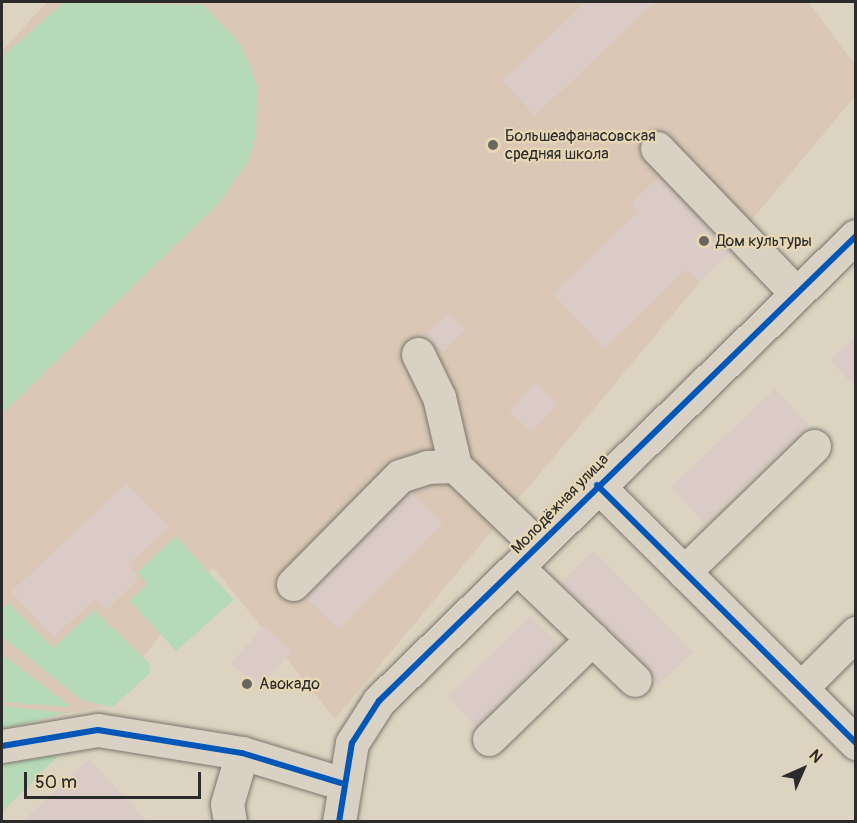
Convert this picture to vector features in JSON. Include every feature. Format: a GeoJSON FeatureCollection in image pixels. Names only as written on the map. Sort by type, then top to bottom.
{"type":"FeatureCollection","features":[{"type":"Feature","properties":{"kind":"street"},"geometry":{"type":"LineString","coordinates":[[657,148],[796,293]]}},
{"type":"Feature","properties":{"kind":"street","name":"Молодёжная улица"},"geometry":{"type":"LineString","coordinates":[[339,822],[341,783],[351,743],[379,701],[597,485],[855,236]]}},
{"type":"Feature","properties":{"kind":"street"},"geometry":{"type":"LineString","coordinates":[[418,354],[439,397],[455,466],[592,639],[634,680]]}},
{"type":"Feature","properties":{"kind":"street"},"geometry":{"type":"LineString","coordinates":[[684,572],[814,446]]}},
{"type":"Feature","properties":{"kind":"street"},"geometry":{"type":"LineString","coordinates":[[293,584],[400,476],[427,467],[455,466]]}},
{"type":"Feature","properties":{"kind":"street"},"geometry":{"type":"LineString","coordinates":[[597,485],[855,743]]}},
{"type":"Feature","properties":{"kind":"street"},"geometry":{"type":"LineString","coordinates":[[801,688],[855,633]]}},
{"type":"Feature","properties":{"kind":"street"},"geometry":{"type":"LineString","coordinates":[[489,739],[592,639]]}},
{"type":"Feature","properties":{"kind":"street"},"geometry":{"type":"LineString","coordinates":[[2,746],[98,730],[242,753],[341,783]]}},
{"type":"Feature","properties":{"kind":"street"},"geometry":{"type":"LineString","coordinates":[[230,822],[227,804],[242,753]]}},
{"type":"Feature","properties":{"kind":"shaded area"},"geometry":{"type":"Polygon","coordinates":[[[47,2],[808,2],[855,65],[855,96],[335,719],[213,567],[105,706],[2,725],[2,51],[47,2]]]}},
{"type":"Feature","properties":{"kind":"green space"},"geometry":{"type":"Polygon","coordinates":[[[64,2],[203,5],[238,41],[249,63],[257,87],[256,137],[248,161],[220,202],[2,414],[2,57],[64,2]]]}},
{"type":"Feature","properties":{"kind":"green space"},"geometry":{"type":"Polygon","coordinates":[[[176,536],[234,600],[176,651],[130,601],[147,584],[138,572],[176,536]]]}},
{"type":"Feature","properties":{"kind":"green space"},"geometry":{"type":"Polygon","coordinates":[[[9,604],[53,648],[94,610],[149,663],[150,673],[113,707],[83,701],[2,636],[2,609],[9,604]]]}},
{"type":"Feature","properties":{"kind":"green space"},"geometry":{"type":"Polygon","coordinates":[[[2,654],[71,707],[2,702],[2,654]]]}},
{"type":"Feature","properties":{"kind":"green space"},"geometry":{"type":"Polygon","coordinates":[[[2,706],[67,713],[2,729],[2,706]]]}},
{"type":"Feature","properties":{"kind":"green space"},"geometry":{"type":"Polygon","coordinates":[[[70,744],[2,812],[2,760],[70,744]]]}},
{"type":"Feature","properties":{"kind":"building"},"geometry":{"type":"Polygon","coordinates":[[[586,2],[655,2],[535,116],[502,81],[586,2]]]}},
{"type":"Feature","properties":{"kind":"building"},"geometry":{"type":"Polygon","coordinates":[[[659,177],[731,252],[700,282],[687,269],[605,348],[553,294],[639,211],[632,203],[659,177]]]}},
{"type":"Feature","properties":{"kind":"building"},"geometry":{"type":"Polygon","coordinates":[[[449,313],[465,330],[443,352],[426,335],[449,313]]]}},
{"type":"Feature","properties":{"kind":"building"},"geometry":{"type":"Polygon","coordinates":[[[855,337],[855,387],[830,360],[855,337]]]}},
{"type":"Feature","properties":{"kind":"building"},"geometry":{"type":"Polygon","coordinates":[[[536,383],[558,404],[531,432],[509,411],[536,383]]]}},
{"type":"Feature","properties":{"kind":"building"},"geometry":{"type":"Polygon","coordinates":[[[775,389],[809,425],[704,523],[671,487],[775,389]]]}},
{"type":"Feature","properties":{"kind":"building"},"geometry":{"type":"Polygon","coordinates":[[[127,483],[169,527],[128,565],[139,578],[106,610],[96,598],[54,637],[11,592],[127,483]]]}},
{"type":"Feature","properties":{"kind":"building"},"geometry":{"type":"Polygon","coordinates":[[[411,492],[443,523],[339,630],[306,598],[411,492]]]}},
{"type":"Feature","properties":{"kind":"building"},"geometry":{"type":"Polygon","coordinates":[[[594,551],[693,652],[658,685],[648,666],[561,583],[594,551]]]}},
{"type":"Feature","properties":{"kind":"building"},"geometry":{"type":"Polygon","coordinates":[[[530,616],[559,645],[476,726],[448,697],[530,616]]]}},
{"type":"Feature","properties":{"kind":"building"},"geometry":{"type":"Polygon","coordinates":[[[264,626],[292,651],[259,688],[231,663],[264,626]]]}},
{"type":"Feature","properties":{"kind":"building"},"geometry":{"type":"Polygon","coordinates":[[[89,759],[148,822],[22,822],[89,759]]]}},
{"type":"Feature","properties":{"kind":"cycle path"},"geometry":{"type":"LineString","coordinates":[[339,822],[352,743],[379,701],[856,236]]}},
{"type":"Feature","properties":{"kind":"cycle path"},"geometry":{"type":"LineString","coordinates":[[597,485],[856,743]]}},
{"type":"Feature","properties":{"kind":"cycle path"},"geometry":{"type":"LineString","coordinates":[[2,746],[98,730],[242,753],[341,783]]}},
{"type":"Feature","properties":{"kind":"place","name":"Большеафанасовская средняя школа"},"geometry":{"type":"Point","coordinates":[493,145]}},
{"type":"Feature","properties":{"kind":"place","name":"Дом культуры"},"geometry":{"type":"Point","coordinates":[704,241]}},
{"type":"Feature","properties":{"kind":"place","name":"Авокадо"},"geometry":{"type":"Point","coordinates":[247,684]}}]}
